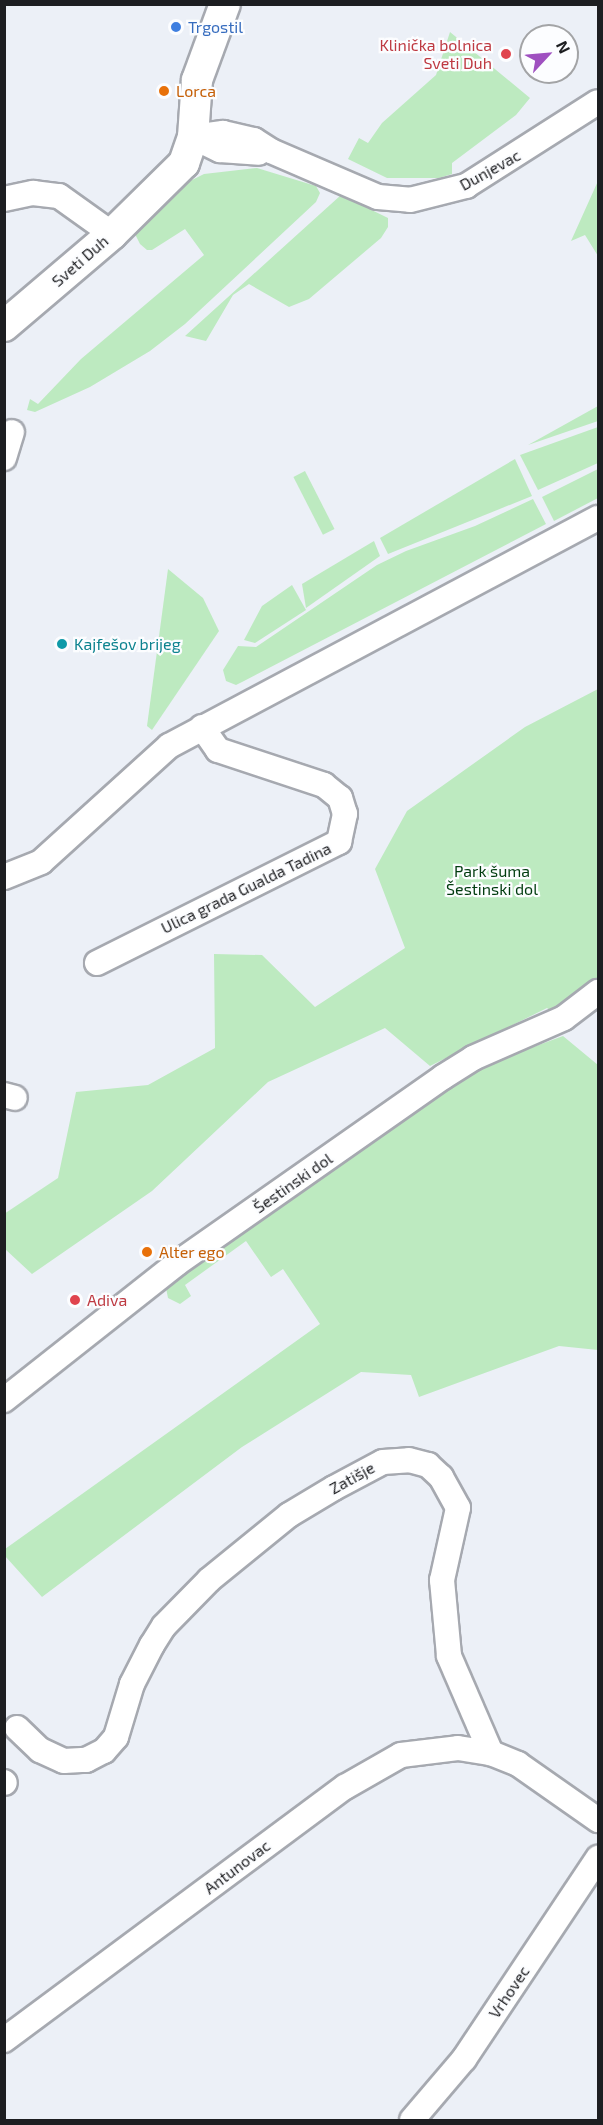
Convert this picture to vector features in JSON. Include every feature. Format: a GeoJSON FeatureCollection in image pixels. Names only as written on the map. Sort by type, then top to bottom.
{"type":"FeatureCollection","features":[{"type":"Feature","properties":{"kind":"main road"},"geometry":{"type":"LineString","coordinates":[[193,137],[197,80],[225,4]]}},
{"type":"Feature","properties":{"kind":"main road","name":"Sveti Duh"},"geometry":{"type":"LineString","coordinates":[[4,326],[111,234],[151,193],[164,164],[193,137]]}},
{"type":"Feature","properties":{"kind":"street","name":"Dunjevac"},"geometry":{"type":"LineString","coordinates":[[193,137],[223,133],[254,140],[271,151],[378,197],[410,200],[466,186],[598,102]]}},
{"type":"Feature","properties":{"kind":"street"},"geometry":{"type":"LineString","coordinates":[[4,199],[33,192],[59,196],[111,234]]}},
{"type":"Feature","properties":{"kind":"street"},"geometry":{"type":"LineString","coordinates":[[4,459],[12,432]]}},
{"type":"Feature","properties":{"kind":"street"},"geometry":{"type":"LineString","coordinates":[[4,877],[41,862],[138,770],[169,746],[598,518]]}},
{"type":"Feature","properties":{"kind":"street","name":"Ulica grada Gualda Tadina"},"geometry":{"type":"LineString","coordinates":[[97,963],[339,842],[345,814],[340,798],[324,785],[218,750],[202,727]]}},
{"type":"Feature","properties":{"kind":"street","name":"Šestinski dol"},"geometry":{"type":"LineString","coordinates":[[4,1400],[176,1264],[443,1077],[473,1058],[564,1018],[598,992]]}},
{"type":"Feature","properties":{"kind":"street","name":"Zatišje"},"geometry":{"type":"LineString","coordinates":[[17,1728],[40,1750],[64,1761],[86,1760],[104,1751],[116,1737],[132,1684],[152,1645],[209,1580],[289,1515],[334,1488],[382,1462],[409,1461],[428,1465],[441,1477],[458,1508],[442,1580],[448,1656],[491,1753]]}},
{"type":"Feature","properties":{"kind":"street","name":"Antunovac"},"geometry":{"type":"LineString","coordinates":[[4,2040],[366,1772],[401,1755],[431,1748],[491,1753]]}},
{"type":"Feature","properties":{"kind":"street"},"geometry":{"type":"LineString","coordinates":[[491,1753],[518,1764],[598,1820]]}},
{"type":"Feature","properties":{"kind":"street","name":"Vrhovec"},"geometry":{"type":"LineString","coordinates":[[412,2121],[464,2059],[598,1858]]}},
{"type":"Feature","properties":{"kind":"green space"},"geometry":{"type":"Polygon","coordinates":[[[450,32],[530,98],[516,115],[452,163],[452,174],[439,178],[387,178],[348,159],[359,138],[368,143],[382,123],[436,75],[450,32]]]}},
{"type":"Feature","properties":{"kind":"green space"},"geometry":{"type":"Polygon","coordinates":[[[257,168],[316,186],[320,193],[316,202],[185,324],[150,351],[90,387],[35,412],[27,410],[30,399],[38,404],[81,359],[204,255],[185,229],[152,250],[147,250],[140,244],[135,234],[160,205],[182,185],[204,174],[257,168]]]}},
{"type":"Feature","properties":{"kind":"green space"},"geometry":{"type":"Polygon","coordinates":[[[598,181],[598,256],[585,235],[571,241],[598,181]]]}},
{"type":"Feature","properties":{"kind":"green space"},"geometry":{"type":"Polygon","coordinates":[[[341,195],[388,218],[388,227],[381,238],[309,299],[289,307],[249,284],[233,295],[206,341],[185,336],[341,195]]]}},
{"type":"Feature","properties":{"kind":"green space"},"geometry":{"type":"Polygon","coordinates":[[[598,406],[598,421],[528,445],[598,406]]]}},
{"type":"Feature","properties":{"kind":"green space"},"geometry":{"type":"Polygon","coordinates":[[[598,427],[598,463],[538,490],[520,455],[598,427]]]}},
{"type":"Feature","properties":{"kind":"green space"},"geometry":{"type":"Polygon","coordinates":[[[515,459],[532,496],[388,554],[380,538],[515,459]]]}},
{"type":"Feature","properties":{"kind":"green space"},"geometry":{"type":"Polygon","coordinates":[[[598,469],[598,498],[554,521],[542,497],[598,469]]]}},
{"type":"Feature","properties":{"kind":"green space"},"geometry":{"type":"Polygon","coordinates":[[[305,471],[335,529],[323,535],[293,477],[305,471]]]}},
{"type":"Feature","properties":{"kind":"green space"},"geometry":{"type":"Polygon","coordinates":[[[533,499],[546,524],[236,685],[226,681],[223,670],[238,646],[256,647],[377,565],[406,551],[475,526],[533,499]]]}},
{"type":"Feature","properties":{"kind":"green space"},"geometry":{"type":"Polygon","coordinates":[[[374,541],[380,556],[306,608],[302,584],[374,541]]]}},
{"type":"Feature","properties":{"kind":"green space"},"geometry":{"type":"Polygon","coordinates":[[[168,569],[203,598],[219,631],[152,730],[147,726],[168,569]]]}},
{"type":"Feature","properties":{"kind":"green space"},"geometry":{"type":"Polygon","coordinates":[[[292,585],[306,610],[255,643],[244,640],[262,606],[292,585]]]}},
{"type":"Feature","properties":{"kind":"green space","name":"Park šuma Šestinski dol"},"geometry":{"type":"Polygon","coordinates":[[[598,689],[598,978],[551,1011],[547,1008],[430,1066],[385,1028],[268,1082],[152,1191],[32,1274],[5,1249],[4,1214],[58,1178],[76,1092],[148,1085],[215,1048],[214,954],[262,955],[315,1007],[405,948],[375,869],[407,811],[525,727],[598,689]]]}},
{"type":"Feature","properties":{"kind":"green space"},"geometry":{"type":"Polygon","coordinates":[[[563,1036],[598,1065],[598,1350],[559,1346],[419,1397],[411,1375],[361,1372],[242,1447],[42,1597],[5,1556],[5,1549],[320,1324],[283,1269],[271,1277],[246,1241],[185,1285],[191,1296],[180,1304],[168,1298],[166,1288],[465,1078],[509,1056],[563,1036]]]}},
{"type":"Feature","properties":{"kind":"place","name":"Trgostil"},"geometry":{"type":"Point","coordinates":[176,27]}},
{"type":"Feature","properties":{"kind":"place","name":"Klinička bolnica Sveti Duh"},"geometry":{"type":"Point","coordinates":[506,54]}},
{"type":"Feature","properties":{"kind":"place","name":"Lorca"},"geometry":{"type":"Point","coordinates":[164,91]}},
{"type":"Feature","properties":{"kind":"place","name":"Kajfešov brijeg"},"geometry":{"type":"Point","coordinates":[62,644]}},
{"type":"Feature","properties":{"kind":"place","name":"Alter ego"},"geometry":{"type":"Point","coordinates":[147,1252]}},
{"type":"Feature","properties":{"kind":"place","name":"Adiva"},"geometry":{"type":"Point","coordinates":[75,1300]}}]}
